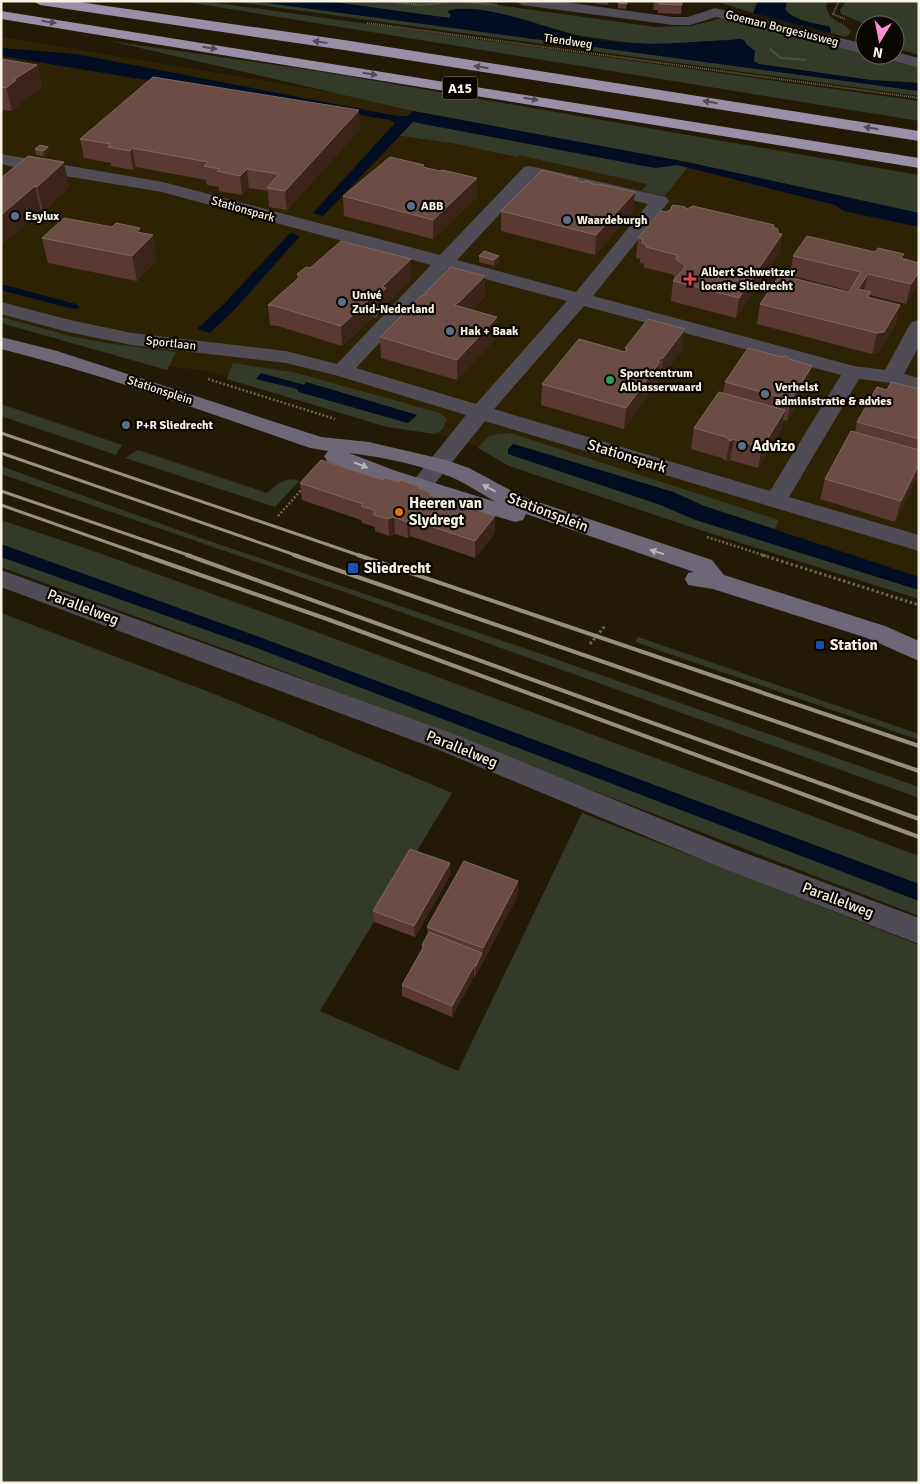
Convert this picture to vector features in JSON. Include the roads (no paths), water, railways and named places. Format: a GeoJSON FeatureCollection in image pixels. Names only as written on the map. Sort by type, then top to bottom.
{"type":"FeatureCollection","features":[{"type":"Feature","properties":{"kind":"highway","name":"A15"},"geometry":{"type":"LineString","coordinates":[[40,1],[334,44],[919,136]]}},
{"type":"Feature","properties":{"kind":"highway","name":"A15"},"geometry":{"type":"LineString","coordinates":[[1,15],[919,163]]}},
{"type":"Feature","properties":{"kind":"main road","name":"Stationsplein"},"geometry":{"type":"LineString","coordinates":[[1,343],[50,356],[195,401],[421,486],[540,524],[573,540],[643,564],[693,578],[715,580],[876,632],[919,652]]}},
{"type":"Feature","properties":{"kind":"main road","name":"Stationsplein"},"geometry":{"type":"LineString","coordinates":[[326,449],[369,449],[438,465],[461,473],[515,502],[703,566],[715,580]]}},
{"type":"Feature","properties":{"kind":"main road","name":"Stationsplein"},"geometry":{"type":"LineString","coordinates":[[876,632],[919,637]]}},
{"type":"Feature","properties":{"kind":"street","name":"Goeman Borgesiusweg"},"geometry":{"type":"LineString","coordinates":[[522,1],[673,21],[690,21],[711,6],[855,46]]}},
{"type":"Feature","properties":{"kind":"street"},"geometry":{"type":"LineString","coordinates":[[905,59],[919,63]]}},
{"type":"Feature","properties":{"kind":"street","name":"Stationspark"},"geometry":{"type":"LineString","coordinates":[[1,159],[163,187],[854,372],[919,384]]}},
{"type":"Feature","properties":{"kind":"street"},"geometry":{"type":"LineString","coordinates":[[1,195],[38,166]]}},
{"type":"Feature","properties":{"kind":"street"},"geometry":{"type":"LineString","coordinates":[[342,371],[530,171],[660,202],[580,299],[480,412],[421,486]]}},
{"type":"Feature","properties":{"kind":"street","name":"Sportlaan"},"geometry":{"type":"LineString","coordinates":[[1,308],[68,326],[132,339],[286,357],[342,371]]}},
{"type":"Feature","properties":{"kind":"street"},"geometry":{"type":"LineString","coordinates":[[892,378],[919,326]]}},
{"type":"Feature","properties":{"kind":"street","name":"Stationspark"},"geometry":{"type":"LineString","coordinates":[[342,371],[919,544]]}},
{"type":"Feature","properties":{"kind":"street"},"geometry":{"type":"LineString","coordinates":[[774,501],[854,372]]}},
{"type":"Feature","properties":{"kind":"street","name":"Parallelweg"},"geometry":{"type":"LineString","coordinates":[[1,578],[449,744],[727,858],[919,931]]}},
{"type":"Feature","properties":{"kind":"water"},"geometry":{"type":"Polygon","coordinates":[[[253,1],[326,1],[449,18],[451,15],[447,11],[462,9],[479,10],[498,13],[603,41],[664,43],[740,39],[744,40],[755,51],[754,61],[759,64],[870,80],[919,83],[919,91],[253,1]]]}},
{"type":"Feature","properties":{"kind":"water"},"geometry":{"type":"Polygon","coordinates":[[[758,1],[787,1],[785,9],[794,17],[830,27],[831,33],[753,13],[758,1]]]}},
{"type":"Feature","properties":{"kind":"water"},"geometry":{"type":"Polygon","coordinates":[[[1,48],[76,54],[397,116],[407,116],[413,111],[687,162],[919,213],[919,227],[844,211],[835,205],[677,165],[656,168],[413,122],[323,216],[313,213],[395,123],[390,120],[1,56],[1,48]]]}},
{"type":"Feature","properties":{"kind":"water"},"geometry":{"type":"Polygon","coordinates":[[[290,233],[300,236],[236,308],[210,333],[197,329],[224,304],[290,233]]]}},
{"type":"Feature","properties":{"kind":"water"},"geometry":{"type":"Polygon","coordinates":[[[1,284],[76,304],[80,307],[76,309],[69,308],[1,290],[1,284]]]}},
{"type":"Feature","properties":{"kind":"water"},"geometry":{"type":"Polygon","coordinates":[[[261,373],[304,385],[306,382],[417,415],[408,423],[299,392],[297,389],[256,379],[261,373]]]}},
{"type":"Feature","properties":{"kind":"water"},"geometry":{"type":"Polygon","coordinates":[[[513,444],[673,492],[704,506],[919,577],[919,590],[696,520],[658,504],[508,454],[508,449],[513,444]]]}},
{"type":"Feature","properties":{"kind":"water"},"geometry":{"type":"Polygon","coordinates":[[[1,544],[262,638],[919,884],[919,901],[254,647],[1,557],[1,544]]]}},
{"type":"Feature","properties":{"kind":"railway"},"geometry":{"type":"LineString","coordinates":[[1,433],[361,556]]}},
{"type":"Feature","properties":{"kind":"railway"},"geometry":{"type":"LineString","coordinates":[[1,453],[298,556]]}},
{"type":"Feature","properties":{"kind":"railway"},"geometry":{"type":"LineString","coordinates":[[1,491],[191,556]]}},
{"type":"Feature","properties":{"kind":"railway"},"geometry":{"type":"LineString","coordinates":[[1,505],[146,556]]}},
{"type":"Feature","properties":{"kind":"railway"},"geometry":{"type":"LineString","coordinates":[[143,555],[327,619],[919,837]]}},
{"type":"Feature","properties":{"kind":"railway"},"geometry":{"type":"LineString","coordinates":[[187,555],[919,819]]}},
{"type":"Feature","properties":{"kind":"railway"},"geometry":{"type":"LineString","coordinates":[[294,555],[919,771]]}},
{"type":"Feature","properties":{"kind":"railway"},"geometry":{"type":"LineString","coordinates":[[358,555],[919,746]]}},
{"type":"Feature","properties":{"kind":"place","name":"ABB"},"geometry":{"type":"Point","coordinates":[411,206]}},
{"type":"Feature","properties":{"kind":"place","name":"Esylux"},"geometry":{"type":"Point","coordinates":[15,216]}},
{"type":"Feature","properties":{"kind":"place","name":"Waardeburgh"},"geometry":{"type":"Point","coordinates":[567,220]}},
{"type":"Feature","properties":{"kind":"place","name":"Albert Schweitzer locatie Sliedrecht"},"geometry":{"type":"Point","coordinates":[690,279]}},
{"type":"Feature","properties":{"kind":"place","name":"Univé Zuid-Nederland"},"geometry":{"type":"Point","coordinates":[342,302]}},
{"type":"Feature","properties":{"kind":"place","name":"Hak + Baak"},"geometry":{"type":"Point","coordinates":[450,331]}},
{"type":"Feature","properties":{"kind":"place","name":"Sportcentrum Alblasserwaard"},"geometry":{"type":"Point","coordinates":[610,380]}},
{"type":"Feature","properties":{"kind":"place","name":"Verhelst administratie & advies"},"geometry":{"type":"Point","coordinates":[765,394]}},
{"type":"Feature","properties":{"kind":"place","name":"P+R Sliedrecht"},"geometry":{"type":"Point","coordinates":[126,425]}},
{"type":"Feature","properties":{"kind":"place","name":"Advizo"},"geometry":{"type":"Point","coordinates":[742,446]}},
{"type":"Feature","properties":{"kind":"place","name":"Heeren van Slydregt"},"geometry":{"type":"Point","coordinates":[399,512]}},
{"type":"Feature","properties":{"kind":"place","name":"Sliedrecht"},"geometry":{"type":"Point","coordinates":[353,568]}},
{"type":"Feature","properties":{"kind":"place","name":"Station"},"geometry":{"type":"Point","coordinates":[820,645]}}]}
